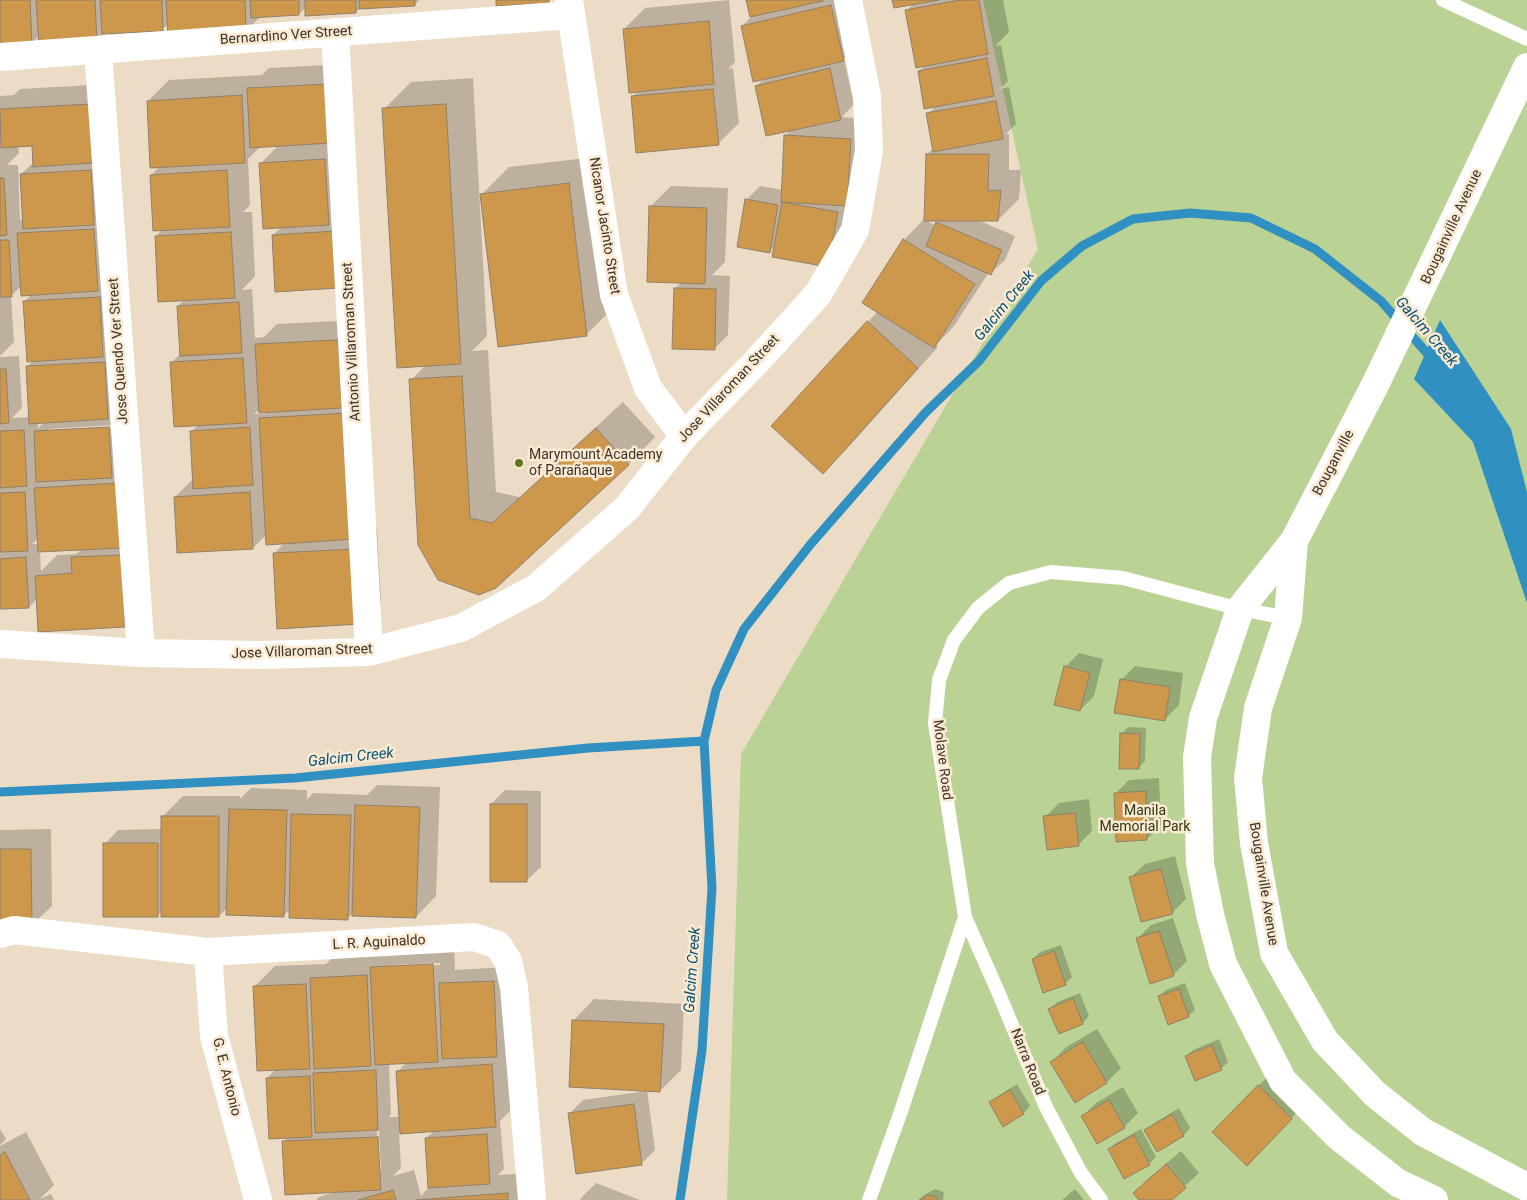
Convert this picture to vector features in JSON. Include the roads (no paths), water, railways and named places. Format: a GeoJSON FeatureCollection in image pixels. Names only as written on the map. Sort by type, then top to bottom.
{"type":"FeatureCollection","features":[{"type":"Feature","properties":{"kind":"street","name":"Jose Villaroman Street"},"geometry":{"type":"LineString","coordinates":[[0,644],[141,653],[260,654],[369,652],[460,628],[536,588],[627,508],[684,436],[757,361],[818,294],[855,230],[869,151],[868,114],[867,96],[848,0]]}},
{"type":"Feature","properties":{"kind":"street","name":"Nicanor Jacinto Street"},"geometry":{"type":"LineString","coordinates":[[570,7],[614,295],[648,388],[684,436]]}},
{"type":"Feature","properties":{"kind":"street","name":"Bernardino Ver Street"},"geometry":{"type":"LineString","coordinates":[[0,57],[336,32],[570,7]]}},
{"type":"Feature","properties":{"kind":"street","name":"Antonio Villaroman Street"},"geometry":{"type":"LineString","coordinates":[[336,32],[369,652]]}},
{"type":"Feature","properties":{"kind":"street","name":"Jose Quendo Ver Street"},"geometry":{"type":"LineString","coordinates":[[98,50],[141,653]]}},
{"type":"Feature","properties":{"kind":"street","name":"Bougainville Avenue"},"geometry":{"type":"LineString","coordinates":[[1375,385],[1527,67]]}},
{"type":"Feature","properties":{"kind":"street","name":"Bouganville"},"geometry":{"type":"LineString","coordinates":[[1240,609],[1294,541],[1375,385]]}},
{"type":"Feature","properties":{"kind":"street","name":"Bouganville"},"geometry":{"type":"LineString","coordinates":[[1288,618],[1294,541]]}},
{"type":"Feature","properties":{"kind":"street"},"geometry":{"type":"LineString","coordinates":[[1240,609],[1203,718],[1197,757],[1200,864],[1223,964],[1283,1080],[1339,1137],[1398,1183],[1434,1200]]}},
{"type":"Feature","properties":{"kind":"street","name":"Bougainville Avenue"},"geometry":{"type":"LineString","coordinates":[[1288,618],[1258,708],[1248,778],[1254,843],[1274,953],[1325,1041],[1375,1094],[1423,1132],[1527,1187]]}},
{"type":"Feature","properties":{"kind":"street","name":"L. R. Aguinaldo"},"geometry":{"type":"LineString","coordinates":[[0,934],[14,930],[208,952],[474,937],[498,945],[508,961],[514,987],[532,1200]]}},
{"type":"Feature","properties":{"kind":"street","name":"G. E. Antonio"},"geometry":{"type":"LineString","coordinates":[[208,952],[214,1036],[258,1200]]}},
{"type":"Feature","properties":{"kind":"lane"},"geometry":{"type":"LineString","coordinates":[[1444,0],[1527,39]]}},
{"type":"Feature","properties":{"kind":"lane","name":"Molave Road"},"geometry":{"type":"LineString","coordinates":[[869,1200],[903,1105],[965,917],[935,723],[939,680],[954,640],[978,608],[1009,583],[1051,572],[1123,578],[1240,609],[1288,618]]}},
{"type":"Feature","properties":{"kind":"lane","name":"Narra Road"},"geometry":{"type":"LineString","coordinates":[[965,917],[1000,994],[1046,1107],[1081,1172],[1101,1200]]}},
{"type":"Feature","properties":{"kind":"water"},"geometry":{"type":"Polygon","coordinates":[[[1440,320],[1511,429],[1527,492],[1527,603],[1473,442],[1414,379],[1440,320]]]}},
{"type":"Feature","properties":{"kind":"waterway","name":"Galcim Creek"},"geometry":{"type":"LineString","coordinates":[[680,1200],[702,1050],[712,888],[704,741],[716,690],[744,629],[810,545],[926,412],[979,361],[1041,281],[1082,246],[1133,219],[1190,213],[1251,218],[1315,249],[1381,301],[1433,360]]}},
{"type":"Feature","properties":{"kind":"waterway","name":"Galcim Creek"},"geometry":{"type":"LineString","coordinates":[[0,792],[295,778],[588,748],[704,741]]}},
{"type":"Feature","properties":{"kind":"place","name":"Marymount Academy of Parañaque"},"geometry":{"type":"Point","coordinates":[519,463]}},
{"type":"Feature","properties":{"kind":"park label","name":"Manila Memorial Park"},"geometry":{"type":"Point","coordinates":[1145,820]}}]}
